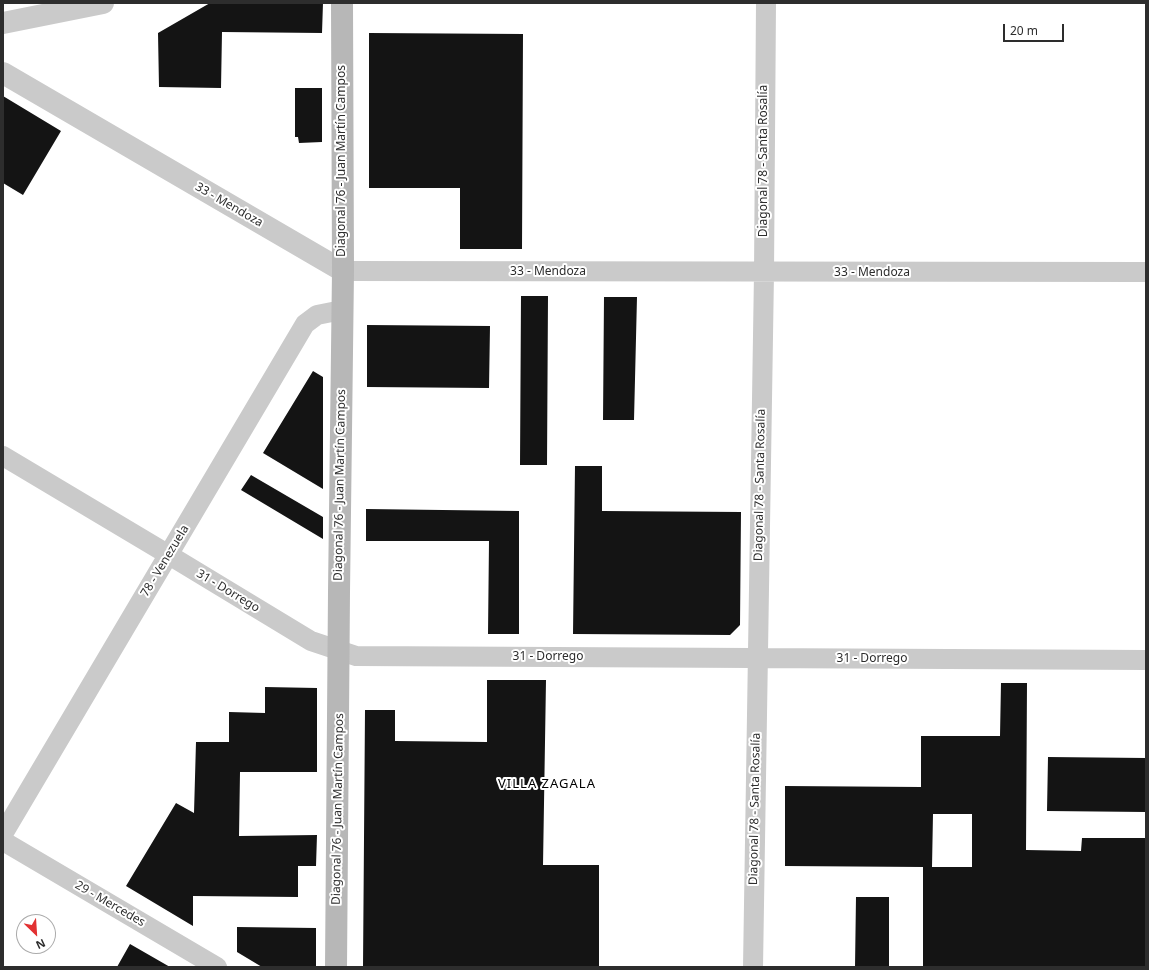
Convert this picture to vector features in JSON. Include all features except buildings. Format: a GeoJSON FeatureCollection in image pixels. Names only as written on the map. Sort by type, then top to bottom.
{"type":"FeatureCollection","features":[{"type":"Feature","properties":{"kind":"main road","name":"Diagonal 76 - Juan Martín Campos"},"geometry":{"type":"LineString","coordinates":[[336,967],[343,271],[342,3]]}},
{"type":"Feature","properties":{"kind":"street"},"geometry":{"type":"LineString","coordinates":[[3,23],[103,3]]}},
{"type":"Feature","properties":{"kind":"street","name":"Diagonal 78 - Santa Rosalía"},"geometry":{"type":"LineString","coordinates":[[753,967],[764,273],[766,3]]}},
{"type":"Feature","properties":{"kind":"street","name":"33 - Mendoza"},"geometry":{"type":"LineString","coordinates":[[3,73],[343,271],[764,273],[1146,272]]}},
{"type":"Feature","properties":{"kind":"street","name":"78 - Venezuela"},"geometry":{"type":"LineString","coordinates":[[3,834],[305,324],[317,315],[342,310]]}},
{"type":"Feature","properties":{"kind":"street","name":"31 - Dorrego"},"geometry":{"type":"LineString","coordinates":[[3,456],[311,641],[356,656],[1146,660]]}},
{"type":"Feature","properties":{"kind":"street","name":"29 - Mercedes"},"geometry":{"type":"LineString","coordinates":[[3,841],[217,967]]}},
{"type":"Feature","properties":{"kind":"district","name":"VILLA ZAGALA"},"geometry":{"type":"Point","coordinates":[547,784]}}]}
